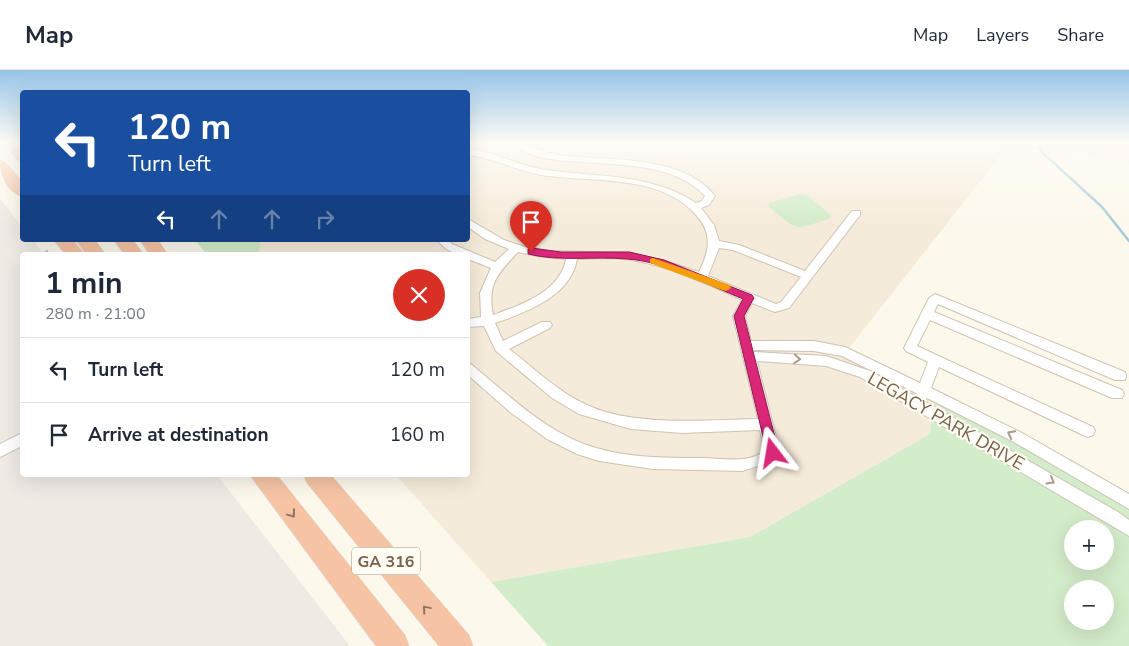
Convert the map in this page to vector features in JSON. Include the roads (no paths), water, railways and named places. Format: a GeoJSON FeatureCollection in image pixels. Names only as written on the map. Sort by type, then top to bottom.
{"type":"FeatureCollection","features":[{"type":"Feature","properties":{"kind":"highway"},"geometry":{"type":"LineString","coordinates":[[4,170],[20,189]]}},
{"type":"Feature","properties":{"kind":"highway"},"geometry":{"type":"LineString","coordinates":[[65,242],[73,252]]}},
{"type":"Feature","properties":{"kind":"highway"},"geometry":{"type":"LineString","coordinates":[[125,242],[133,252]]}},
{"type":"Feature","properties":{"kind":"highway","name":"GA 316"},"geometry":{"type":"LineString","coordinates":[[264,477],[394,646]]}},
{"type":"Feature","properties":{"kind":"highway","name":"GA 316"},"geometry":{"type":"LineString","coordinates":[[318,477],[458,646]]}},
{"type":"Feature","properties":{"kind":"street"},"geometry":{"type":"LineString","coordinates":[[534,170],[654,184],[684,198],[706,219],[716,244],[714,256],[702,278]]}},
{"type":"Feature","properties":{"kind":"street"},"geometry":{"type":"LineString","coordinates":[[578,176],[580,170]]}},
{"type":"Feature","properties":{"kind":"street"},"geometry":{"type":"LineString","coordinates":[[663,170],[688,178],[706,189],[710,196],[706,203],[695,207]]}},
{"type":"Feature","properties":{"kind":"street"},"geometry":{"type":"LineString","coordinates":[[470,224],[478,231],[500,242],[531,252],[629,256],[661,263],[775,308],[785,305],[856,213]]}},
{"type":"Feature","properties":{"kind":"street"},"geometry":{"type":"LineString","coordinates":[[444,242],[461,252]]}},
{"type":"Feature","properties":{"kind":"street"},"geometry":{"type":"LineString","coordinates":[[716,244],[735,247],[808,276]]}},
{"type":"Feature","properties":{"kind":"street"},"geometry":{"type":"LineString","coordinates":[[517,247],[497,267],[486,284],[485,304],[488,321],[500,348],[557,394],[584,410],[631,423],[682,427],[766,424]]}},
{"type":"Feature","properties":{"kind":"street"},"geometry":{"type":"LineString","coordinates":[[470,323],[488,321],[527,306],[561,284],[568,274],[572,255]]}},
{"type":"Feature","properties":{"kind":"street"},"geometry":{"type":"LineString","coordinates":[[470,256],[497,267]]}},
{"type":"Feature","properties":{"kind":"street"},"geometry":{"type":"LineString","coordinates":[[470,370],[521,414],[566,442],[607,456],[653,463],[749,464],[764,460],[773,453],[739,316],[749,298]]}},
{"type":"Feature","properties":{"kind":"street"},"geometry":{"type":"LineString","coordinates":[[1088,431],[910,348],[935,298],[1120,376]]}},
{"type":"Feature","properties":{"kind":"street"},"geometry":{"type":"LineString","coordinates":[[928,314],[1117,394]]}},
{"type":"Feature","properties":{"kind":"street"},"geometry":{"type":"LineString","coordinates":[[500,348],[546,325]]}},
{"type":"Feature","properties":{"kind":"street","name":"LEGACY PARK DRIVE"},"geometry":{"type":"LineString","coordinates":[[747,351],[814,346],[845,352],[1017,437],[1129,502]]}},
{"type":"Feature","properties":{"kind":"street","name":"LEGACY PARK DRIVE"},"geometry":{"type":"LineString","coordinates":[[747,351],[826,361],[865,374],[1113,517],[1129,529]]}},
{"type":"Feature","properties":{"kind":"street"},"geometry":{"type":"LineString","coordinates":[[918,404],[935,360]]}},
{"type":"Feature","properties":{"kind":"street"},"geometry":{"type":"LineString","coordinates":[[0,451],[20,440]]}},
{"type":"Feature","properties":{"kind":"waterway"},"geometry":{"type":"LineString","coordinates":[[1062,170],[1102,207],[1129,241]]}}]}
